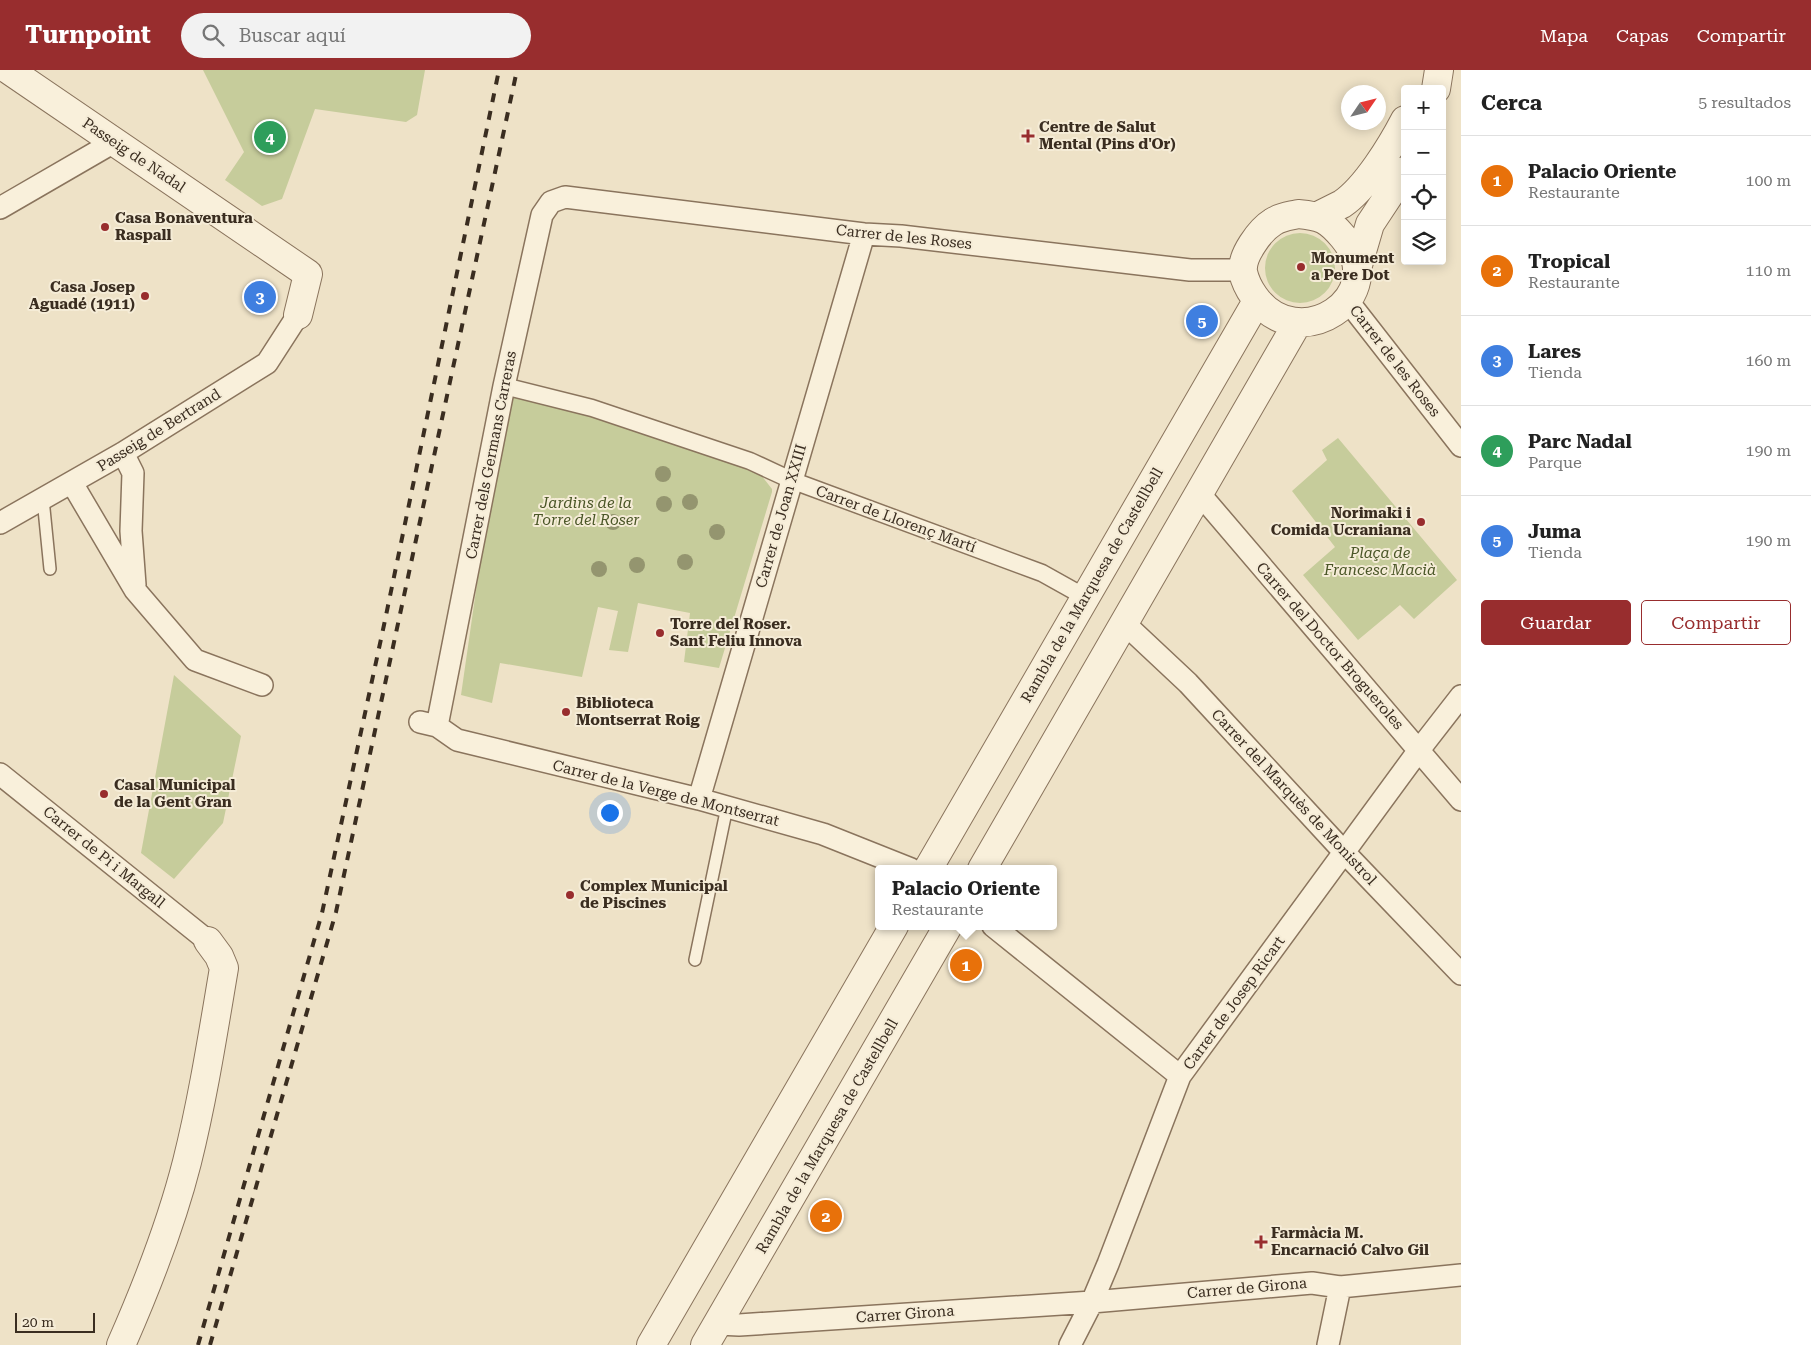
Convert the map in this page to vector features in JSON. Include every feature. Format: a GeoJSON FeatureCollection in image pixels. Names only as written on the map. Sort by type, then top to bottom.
{"type":"FeatureCollection","features":[{"type":"Feature","properties":{"kind":"street","name":"Passeig de Nadal"},"geometry":{"type":"LineString","coordinates":[[9,70],[308,274],[298,315]]}},
{"type":"Feature","properties":{"kind":"street"},"geometry":{"type":"LineString","coordinates":[[1318,216],[1342,204],[1355,193],[1383,157],[1401,127]]}},
{"type":"Feature","properties":{"kind":"street"},"geometry":{"type":"LineString","coordinates":[[0,208],[114,142]]}},
{"type":"Feature","properties":{"kind":"street"},"geometry":{"type":"LineString","coordinates":[[1358,265],[1350,246],[1334,226],[1318,216],[1298,214],[1274,221],[1259,233],[1249,250],[1243,270],[1248,288],[1257,300],[1267,310],[1284,319],[1298,322],[1318,321],[1334,312],[1347,300],[1356,282],[1358,265],[1370,224],[1402,175]]}},
{"type":"Feature","properties":{"kind":"street","name":"Carrer de les Roses"},"geometry":{"type":"LineString","coordinates":[[565,197],[864,234],[901,236],[1190,270],[1243,270]]}},
{"type":"Feature","properties":{"kind":"street","name":"Carrer dels Germans Carreras"},"geometry":{"type":"LineString","coordinates":[[429,724],[542,215],[550,202],[565,197]]}},
{"type":"Feature","properties":{"kind":"street","name":"Carrer de Joan XXIII"},"geometry":{"type":"LineString","coordinates":[[699,799],[864,234]]}},
{"type":"Feature","properties":{"kind":"street","name":"Rambla de la Marquesa de Castellbell"},"geometry":{"type":"LineString","coordinates":[[930,865],[1257,300]]}},
{"type":"Feature","properties":{"kind":"street","name":"Carrer de les Roses"},"geometry":{"type":"LineString","coordinates":[[1347,300],[1461,446]]}},
{"type":"Feature","properties":{"kind":"street","name":"Passeig de Bertrand"},"geometry":{"type":"LineString","coordinates":[[0,523],[123,453],[267,362],[298,315]]}},
{"type":"Feature","properties":{"kind":"street"},"geometry":{"type":"LineString","coordinates":[[984,865],[1298,322]]}},
{"type":"Feature","properties":{"kind":"street","name":"Carrer de Llorenç Martí"},"geometry":{"type":"LineString","coordinates":[[504,386],[592,408],[750,461],[791,480],[1042,573],[1085,597]]}},
{"type":"Feature","properties":{"kind":"street"},"geometry":{"type":"LineString","coordinates":[[123,453],[133,473],[131,531],[135,590]]}},
{"type":"Feature","properties":{"kind":"street"},"geometry":{"type":"LineString","coordinates":[[72,483],[135,590],[195,660],[262,685]]}},
{"type":"Feature","properties":{"kind":"street","name":"Carrer del Doctor Brogueroles"},"geometry":{"type":"LineString","coordinates":[[1199,493],[1461,800]]}},
{"type":"Feature","properties":{"kind":"street","name":"Carrer del Marquès de Monistrol"},"geometry":{"type":"LineString","coordinates":[[1124,623],[1188,683],[1344,852],[1461,974]]}},
{"type":"Feature","properties":{"kind":"street","name":"Carrer de Josep Ricart"},"geometry":{"type":"LineString","coordinates":[[1070,1345],[1092,1302],[1108,1264],[1180,1076],[1419,750],[1461,696]]}},
{"type":"Feature","properties":{"kind":"street","name":"Carrer de la Verge de Montserrat"},"geometry":{"type":"LineString","coordinates":[[429,724],[457,740],[699,799],[823,834],[901,865]]}},
{"type":"Feature","properties":{"kind":"street","name":"Carrer de Pi i Margall"},"geometry":{"type":"LineString","coordinates":[[0,774],[208,942]]}},
{"type":"Feature","properties":{"kind":"street"},"geometry":{"type":"LineString","coordinates":[[652,1345],[892,930]]}},
{"type":"Feature","properties":{"kind":"street","name":"Rambla de la Marquesa de Castellbell"},"geometry":{"type":"LineString","coordinates":[[712,1334],[946,930]]}},
{"type":"Feature","properties":{"kind":"street"},"geometry":{"type":"LineString","coordinates":[[998,930],[1180,1076]]}},
{"type":"Feature","properties":{"kind":"street"},"geometry":{"type":"LineString","coordinates":[[121,1345],[167,1230],[186,1163],[203,1089],[224,968],[219,956],[208,942]]}},
{"type":"Feature","properties":{"kind":"street","name":"Carrer de Girona"},"geometry":{"type":"LineString","coordinates":[[1092,1302],[1312,1283],[1340,1287],[1461,1275]]}},
{"type":"Feature","properties":{"kind":"street"},"geometry":{"type":"LineString","coordinates":[[1328,1345],[1340,1287]]}},
{"type":"Feature","properties":{"kind":"street","name":"Carrer Girona"},"geometry":{"type":"LineString","coordinates":[[712,1334],[739,1325],[1092,1302]]}},
{"type":"Feature","properties":{"kind":"lane"},"geometry":{"type":"LineString","coordinates":[[43,498],[50,569]]}},
{"type":"Feature","properties":{"kind":"lane"},"geometry":{"type":"LineString","coordinates":[[695,960],[727,807]]}},
{"type":"Feature","properties":{"kind":"green space"},"geometry":{"type":"Polygon","coordinates":[[[203,70],[425,70],[417,115],[406,122],[315,109],[282,199],[262,206],[225,180],[244,152],[203,70]]]}},
{"type":"Feature","properties":{"kind":"green space"},"geometry":{"type":"Polygon","coordinates":[[[1300,233],[1319,239],[1329,249],[1335,268],[1329,287],[1319,297],[1300,303],[1281,297],[1271,287],[1265,268],[1271,249],[1281,239],[1300,233]]]}},
{"type":"Feature","properties":{"kind":"green space","name":"Jardins de la Torre del Roser"},"geometry":{"type":"Polygon","coordinates":[[[514,392],[682,444],[761,475],[772,489],[719,668],[684,662],[690,613],[638,603],[628,652],[609,650],[618,611],[598,607],[582,677],[500,663],[492,703],[461,695],[486,521],[514,392]]]}},
{"type":"Feature","properties":{"kind":"green space","name":"Plaça de Francesc Macià"},"geometry":{"type":"Polygon","coordinates":[[[1338,438],[1457,580],[1414,619],[1400,605],[1358,640],[1303,575],[1335,547],[1292,491],[1327,460],[1322,450],[1338,438]]]}},
{"type":"Feature","properties":{"kind":"green space"},"geometry":{"type":"Polygon","coordinates":[[[174,675],[241,736],[223,823],[174,879],[141,853],[174,675]]]}},
{"type":"Feature","properties":{"kind":"railway"},"geometry":{"type":"LineString","coordinates":[[198,1345],[322,913],[499,70]]}},
{"type":"Feature","properties":{"kind":"railway"},"geometry":{"type":"LineString","coordinates":[[210,1345],[336,912],[517,70]]}},
{"type":"Feature","properties":{"kind":"place","name":"Centre de Salut Mental (Pins d'Or)"},"geometry":{"type":"Point","coordinates":[1028,136]}},
{"type":"Feature","properties":{"kind":"place","name":"Parc Nadal"},"geometry":{"type":"Point","coordinates":[270,137]}},
{"type":"Feature","properties":{"kind":"place","name":"Casa Bonaventura Raspall"},"geometry":{"type":"Point","coordinates":[105,227]}},
{"type":"Feature","properties":{"kind":"place","name":"Monument a Pere Dot"},"geometry":{"type":"Point","coordinates":[1301,267]}},
{"type":"Feature","properties":{"kind":"place","name":"Casa Josep Aguadé (1911)"},"geometry":{"type":"Point","coordinates":[145,296]}},
{"type":"Feature","properties":{"kind":"place","name":"Lares"},"geometry":{"type":"Point","coordinates":[260,297]}},
{"type":"Feature","properties":{"kind":"place","name":"Juma"},"geometry":{"type":"Point","coordinates":[1202,321]}},
{"type":"Feature","properties":{"kind":"place","name":"Norimaki i Comida Ucraniana"},"geometry":{"type":"Point","coordinates":[1421,522]}},
{"type":"Feature","properties":{"kind":"place","name":"Torre del Roser. Sant Feliu Innova"},"geometry":{"type":"Point","coordinates":[660,633]}},
{"type":"Feature","properties":{"kind":"place","name":"Biblioteca Montserrat Roig"},"geometry":{"type":"Point","coordinates":[566,712]}},
{"type":"Feature","properties":{"kind":"place","name":"Casal Municipal de la Gent Gran"},"geometry":{"type":"Point","coordinates":[104,794]}},
{"type":"Feature","properties":{"kind":"place","name":"Complex Municipal de Piscines"},"geometry":{"type":"Point","coordinates":[570,895]}},
{"type":"Feature","properties":{"kind":"place","name":"Palacio Oriente"},"geometry":{"type":"Point","coordinates":[966,965]}},
{"type":"Feature","properties":{"kind":"place","name":"Tropical"},"geometry":{"type":"Point","coordinates":[826,1216]}},
{"type":"Feature","properties":{"kind":"place","name":"Farmàcia M. Encarnació Calvo Gil"},"geometry":{"type":"Point","coordinates":[1261,1242]}}]}
